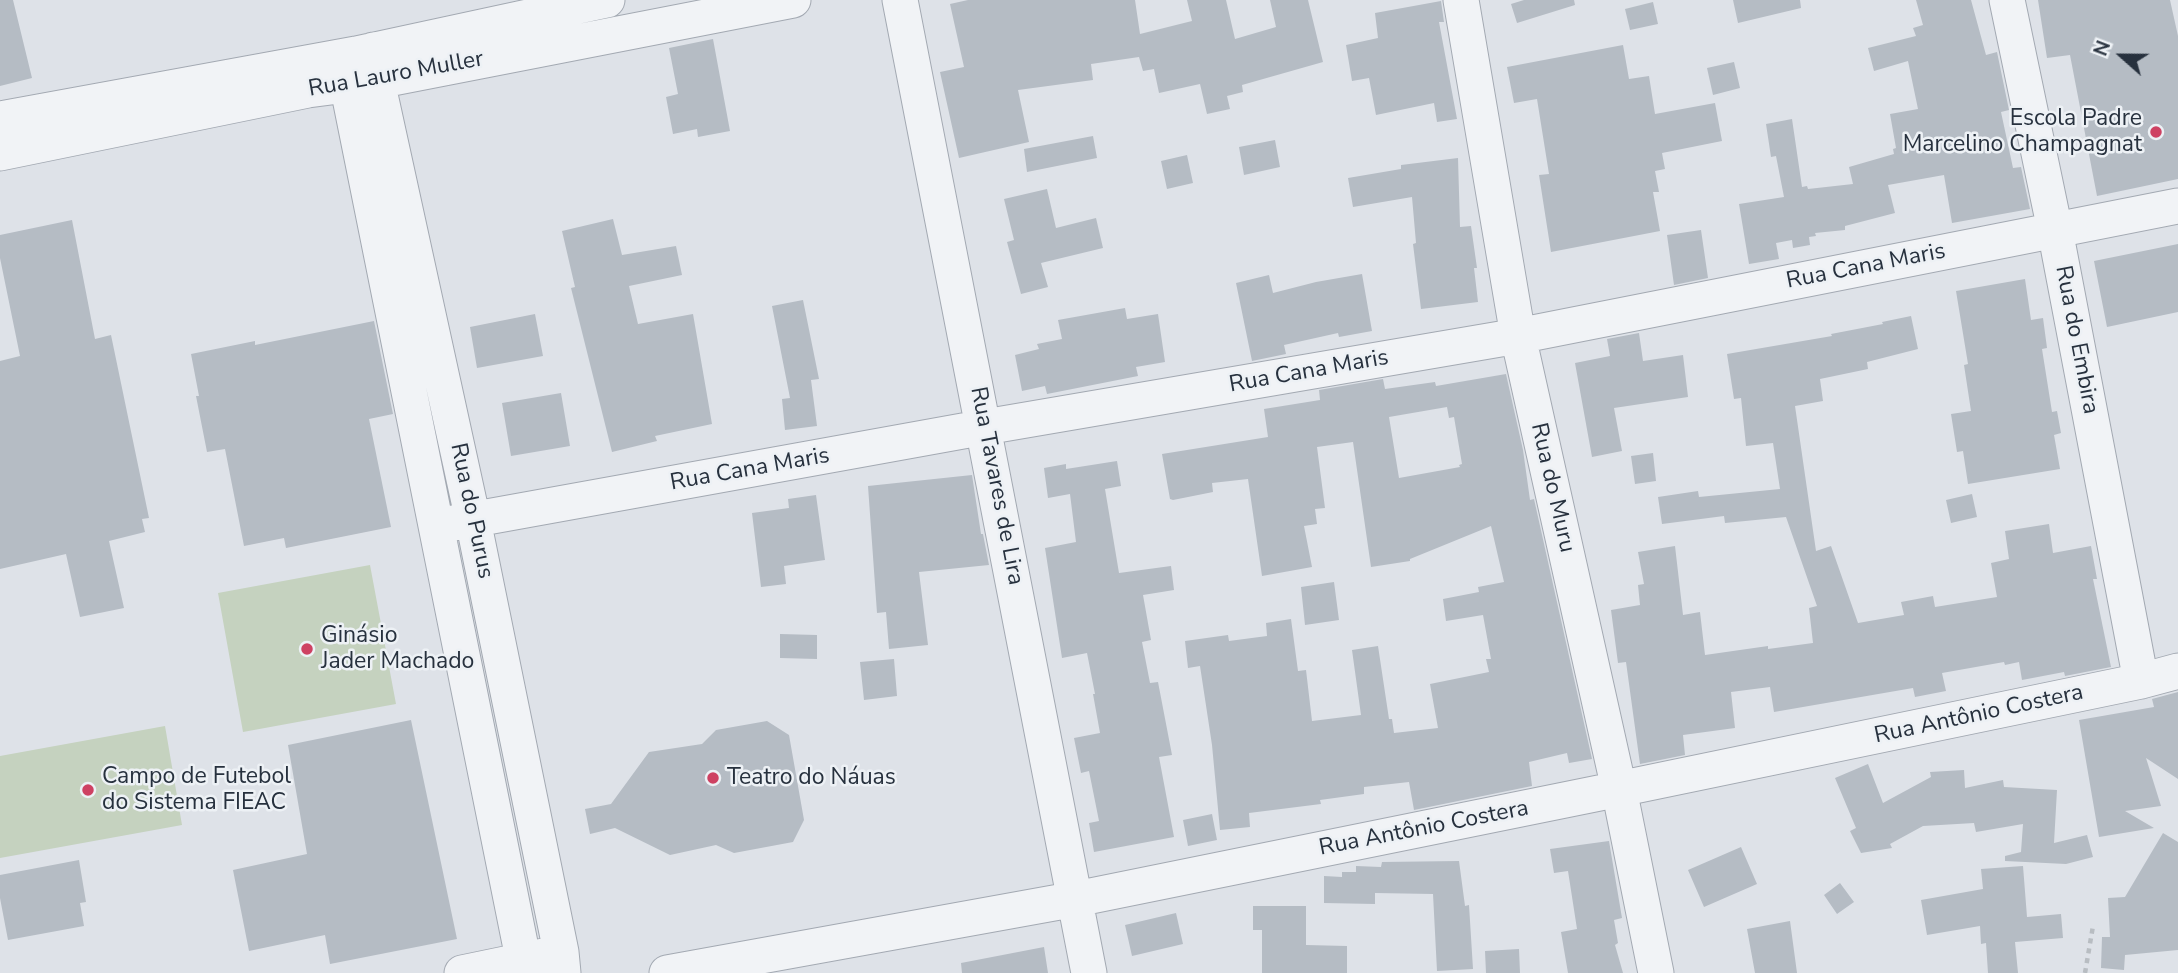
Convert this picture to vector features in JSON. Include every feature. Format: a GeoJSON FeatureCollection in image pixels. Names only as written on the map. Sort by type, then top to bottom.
{"type":"FeatureCollection","features":[{"type":"Feature","properties":{"kind":"street","name":"Rua Lauro Muller"},"geometry":{"type":"LineString","coordinates":[[0,153],[359,68],[607,0]]}},
{"type":"Feature","properties":{"kind":"street","name":"Rua Lauro Muller"},"geometry":{"type":"LineString","coordinates":[[0,119],[359,68],[793,0]]}},
{"type":"Feature","properties":{"kind":"street","name":"Rua Tavares de Lira"},"geometry":{"type":"LineString","coordinates":[[900,0],[1089,973]]}},
{"type":"Feature","properties":{"kind":"street","name":"Rua do Muru"},"geometry":{"type":"LineString","coordinates":[[1461,0],[1518,336],[1619,789],[1656,973]]}},
{"type":"Feature","properties":{"kind":"street","name":"Rua do Embira"},"geometry":{"type":"LineString","coordinates":[[2007,0],[2055,230],[2141,681]]}},
{"type":"Feature","properties":{"kind":"street","name":"Rua do Purus"},"geometry":{"type":"LineString","coordinates":[[359,68],[473,520],[562,963]]}},
{"type":"Feature","properties":{"kind":"street","name":"Rua do Purus"},"geometry":{"type":"LineString","coordinates":[[359,68],[437,526],[524,967]]}},
{"type":"Feature","properties":{"kind":"street","name":"Rua Cana Maris"},"geometry":{"type":"LineString","coordinates":[[437,526],[985,427],[1518,336],[2178,206]]}},
{"type":"Feature","properties":{"kind":"street","name":"Rua Antônio Costera"},"geometry":{"type":"LineString","coordinates":[[667,973],[1076,899],[2141,681],[2178,671]]}},
{"type":"Feature","properties":{"kind":"street"},"geometry":{"type":"LineString","coordinates":[[462,973],[562,963]]}},
{"type":"Feature","properties":{"kind":"path"},"geometry":{"type":"LineString","coordinates":[[2085,973],[2093,926]]}},
{"type":"Feature","properties":{"kind":"green space","name":"Ginásio Jader Machado"},"geometry":{"type":"Polygon","coordinates":[[[370,565],[396,704],[243,732],[218,593],[370,565]]]}},
{"type":"Feature","properties":{"kind":"green space","name":"Campo de Futebol do Sistema FIEAC"},"geometry":{"type":"Polygon","coordinates":[[[165,726],[182,825],[0,858],[0,756],[165,726]]]}},
{"type":"Feature","properties":{"kind":"building"},"geometry":{"type":"Polygon","coordinates":[[[0,0],[13,0],[32,78],[0,86],[0,0]]]}},
{"type":"Feature","properties":{"kind":"building"},"geometry":{"type":"Polygon","coordinates":[[[968,0],[1135,0],[1140,34],[1192,21],[1187,0],[1226,0],[1235,39],[1276,27],[1270,0],[1308,0],[1323,62],[1242,85],[1243,92],[1227,96],[1230,109],[1207,114],[1200,84],[1159,93],[1154,69],[1143,71],[1139,57],[1091,64],[1093,80],[1018,90],[1029,142],[959,158],[940,72],[964,67],[950,4],[968,0]]]}},
{"type":"Feature","properties":{"kind":"building"},"geometry":{"type":"Polygon","coordinates":[[[1524,0],[1574,0],[1575,5],[1517,23],[1511,4],[1524,0]]]}},
{"type":"Feature","properties":{"kind":"building"},"geometry":{"type":"Polygon","coordinates":[[[1733,0],[1800,0],[1801,8],[1738,23],[1733,0]]]}},
{"type":"Feature","properties":{"kind":"building"},"geometry":{"type":"Polygon","coordinates":[[[1916,0],[1971,0],[1986,55],[1997,52],[2009,110],[2001,112],[2013,168],[2021,167],[2030,209],[1952,223],[1944,175],[1888,185],[1895,213],[1845,226],[1845,230],[1815,233],[1816,236],[1809,237],[1810,245],[1793,248],[1792,240],[1776,243],[1779,259],[1749,264],[1739,204],[1784,197],[1776,156],[1771,157],[1766,124],[1792,119],[1802,187],[1807,186],[1808,189],[1853,184],[1849,167],[1894,154],[1893,149],[1896,148],[1890,114],[1918,109],[1908,61],[1874,71],[1868,48],[1916,36],[1913,28],[1923,25],[1916,0]]]}},
{"type":"Feature","properties":{"kind":"building"},"geometry":{"type":"Polygon","coordinates":[[[2038,0],[2170,0],[2178,36],[2178,179],[2097,196],[2070,55],[2047,58],[2038,0]]]}},
{"type":"Feature","properties":{"kind":"building"},"geometry":{"type":"Polygon","coordinates":[[[1441,1],[1444,22],[1439,22],[1457,119],[1437,122],[1434,103],[1376,115],[1369,78],[1352,81],[1346,45],[1378,38],[1375,13],[1441,1]]]}},
{"type":"Feature","properties":{"kind":"building"},"geometry":{"type":"Polygon","coordinates":[[[1653,2],[1658,24],[1630,30],[1625,9],[1653,2]]]}},
{"type":"Feature","properties":{"kind":"building"},"geometry":{"type":"Polygon","coordinates":[[[713,39],[730,131],[698,137],[697,129],[673,134],[666,97],[678,94],[669,48],[713,39]]]}},
{"type":"Feature","properties":{"kind":"building"},"geometry":{"type":"Polygon","coordinates":[[[1623,45],[1629,79],[1649,76],[1655,114],[1715,103],[1722,141],[1662,153],[1665,169],[1655,171],[1659,192],[1653,192],[1660,231],[1551,252],[1539,175],[1549,174],[1537,99],[1514,103],[1507,67],[1623,45]]]}},
{"type":"Feature","properties":{"kind":"building"},"geometry":{"type":"Polygon","coordinates":[[[1734,62],[1740,88],[1713,95],[1707,68],[1734,62]]]}},
{"type":"Feature","properties":{"kind":"building"},"geometry":{"type":"Polygon","coordinates":[[[1093,136],[1097,158],[1027,172],[1024,149],[1093,136]]]}},
{"type":"Feature","properties":{"kind":"building"},"geometry":{"type":"Polygon","coordinates":[[[1275,140],[1280,167],[1244,175],[1239,147],[1275,140]]]}},
{"type":"Feature","properties":{"kind":"building"},"geometry":{"type":"Polygon","coordinates":[[[1187,155],[1193,183],[1167,189],[1161,161],[1187,155]]]}},
{"type":"Feature","properties":{"kind":"building"},"geometry":{"type":"Polygon","coordinates":[[[1458,158],[1460,227],[1471,226],[1477,268],[1474,268],[1478,302],[1421,309],[1413,244],[1416,243],[1412,197],[1353,207],[1348,178],[1401,169],[1401,165],[1458,158]]]}},
{"type":"Feature","properties":{"kind":"building"},"geometry":{"type":"Polygon","coordinates":[[[1047,189],[1056,228],[1096,218],[1103,248],[1041,263],[1048,287],[1021,294],[1007,242],[1014,240],[1004,199],[1047,189]]]}},
{"type":"Feature","properties":{"kind":"building"},"geometry":{"type":"Polygon","coordinates":[[[613,219],[622,255],[676,246],[682,275],[629,286],[638,324],[693,314],[712,424],[655,436],[657,441],[612,452],[571,288],[575,287],[562,231],[613,219]]]}},
{"type":"Feature","properties":{"kind":"building"},"geometry":{"type":"Polygon","coordinates":[[[72,220],[95,339],[111,335],[149,518],[142,519],[145,532],[109,541],[124,608],[80,617],[66,554],[0,569],[0,361],[20,356],[0,258],[0,235],[72,220]]]}},
{"type":"Feature","properties":{"kind":"building"},"geometry":{"type":"Polygon","coordinates":[[[1701,230],[1708,278],[1674,285],[1667,235],[1701,230]]]}},
{"type":"Feature","properties":{"kind":"building"},"geometry":{"type":"Polygon","coordinates":[[[2178,244],[2178,312],[2107,327],[2094,261],[2178,244]]]}},
{"type":"Feature","properties":{"kind":"building"},"geometry":{"type":"Polygon","coordinates":[[[1362,274],[1372,331],[1339,337],[1338,333],[1284,345],[1286,354],[1252,361],[1236,283],[1269,275],[1273,293],[1362,274]]]}},
{"type":"Feature","properties":{"kind":"building"},"geometry":{"type":"Polygon","coordinates":[[[2025,279],[2031,320],[2043,318],[2047,348],[2042,349],[2052,412],[2057,411],[2061,433],[2054,435],[2060,469],[1968,484],[1963,451],[1957,452],[1951,414],[1971,411],[1964,365],[1968,364],[1956,291],[2025,279]]]}},
{"type":"Feature","properties":{"kind":"building"},"geometry":{"type":"Polygon","coordinates":[[[803,300],[819,379],[811,380],[817,426],[785,430],[782,399],[790,398],[772,306],[803,300]]]}},
{"type":"Feature","properties":{"kind":"building"},"geometry":{"type":"Polygon","coordinates":[[[1125,308],[1127,319],[1158,314],[1165,362],[1136,367],[1138,376],[1047,394],[1045,386],[1022,391],[1015,355],[1039,349],[1037,344],[1062,339],[1058,320],[1125,308]]]}},
{"type":"Feature","properties":{"kind":"building"},"geometry":{"type":"Polygon","coordinates":[[[535,314],[543,356],[477,368],[470,327],[535,314]]]}},
{"type":"Feature","properties":{"kind":"building"},"geometry":{"type":"Polygon","coordinates":[[[1911,316],[1918,349],[1867,362],[1868,369],[1820,379],[1823,401],[1795,406],[1816,551],[1831,546],[1858,623],[1904,615],[1901,602],[1933,596],[1935,607],[1997,597],[1991,563],[2009,559],[2005,531],[2049,524],[2053,553],[2091,546],[2097,579],[2093,579],[2111,667],[2065,676],[2064,672],[2022,680],[2019,662],[2005,665],[2004,662],[1942,673],[1946,691],[1915,697],[1913,688],[1774,712],[1770,687],[1731,692],[1735,728],[1683,735],[1685,755],[1640,764],[1626,662],[1618,663],[1611,610],[1640,605],[1638,585],[1644,584],[1638,552],[1675,546],[1683,615],[1700,612],[1705,655],[1813,643],[1809,608],[1817,606],[1786,517],[1725,523],[1724,516],[1662,524],[1658,497],[1698,491],[1699,497],[1780,489],[1773,443],[1746,446],[1741,398],[1734,399],[1727,354],[1832,336],[1831,334],[1911,316]]]}},
{"type":"Feature","properties":{"kind":"building"},"geometry":{"type":"Polygon","coordinates":[[[374,321],[393,414],[369,419],[391,527],[286,548],[284,538],[244,546],[225,449],[207,452],[191,354],[255,341],[255,345],[374,321]]]}},
{"type":"Feature","properties":{"kind":"building"},"geometry":{"type":"Polygon","coordinates":[[[1639,333],[1643,361],[1683,355],[1688,397],[1614,408],[1622,451],[1592,457],[1575,363],[1610,356],[1607,339],[1639,333]]]}},
{"type":"Feature","properties":{"kind":"building"},"geometry":{"type":"Polygon","coordinates":[[[1506,374],[1523,450],[1530,500],[1534,499],[1592,759],[1569,763],[1567,753],[1529,762],[1532,786],[1414,810],[1409,782],[1364,787],[1364,794],[1320,800],[1321,804],[1249,813],[1250,827],[1220,830],[1212,745],[1200,666],[1188,668],[1185,641],[1228,635],[1229,641],[1267,636],[1266,623],[1291,619],[1298,671],[1306,670],[1312,721],[1361,715],[1352,650],[1378,646],[1389,719],[1392,719],[1394,733],[1438,728],[1430,684],[1489,672],[1486,659],[1491,659],[1483,615],[1446,621],[1443,599],[1479,592],[1478,587],[1504,582],[1491,526],[1410,561],[1371,567],[1353,442],[1317,447],[1325,508],[1315,509],[1317,524],[1304,526],[1312,567],[1262,576],[1248,479],[1212,483],[1213,492],[1173,500],[1170,499],[1162,454],[1268,437],[1264,409],[1320,400],[1319,390],[1383,379],[1385,389],[1435,382],[1436,386],[1506,374]],[[1447,407],[1389,417],[1399,478],[1460,467],[1462,464],[1454,417],[1449,418],[1447,407]]]}},
{"type":"Feature","properties":{"kind":"building"},"geometry":{"type":"Polygon","coordinates":[[[561,393],[570,446],[511,456],[502,403],[561,393]]]}},
{"type":"Feature","properties":{"kind":"building"},"geometry":{"type":"Polygon","coordinates":[[[1653,453],[1656,481],[1635,484],[1631,456],[1653,453]]]}},
{"type":"Feature","properties":{"kind":"building"},"geometry":{"type":"Polygon","coordinates":[[[1117,461],[1121,486],[1105,489],[1119,573],[1171,566],[1174,590],[1143,595],[1151,640],[1142,642],[1150,683],[1158,682],[1172,755],[1159,757],[1174,837],[1094,852],[1089,823],[1099,821],[1089,771],[1081,773],[1074,738],[1100,733],[1095,694],[1087,653],[1062,658],[1045,548],[1076,542],[1070,494],[1048,498],[1044,468],[1066,464],[1066,469],[1117,461]]]}},
{"type":"Feature","properties":{"kind":"building"},"geometry":{"type":"Polygon","coordinates":[[[972,475],[981,534],[989,565],[919,572],[928,645],[889,649],[886,612],[877,613],[868,486],[972,475]]]}},
{"type":"Feature","properties":{"kind":"building"},"geometry":{"type":"Polygon","coordinates":[[[1972,494],[1977,517],[1951,523],[1946,500],[1972,494]]]}},
{"type":"Feature","properties":{"kind":"building"},"geometry":{"type":"Polygon","coordinates":[[[816,495],[825,560],[784,566],[786,584],[761,587],[752,513],[789,508],[788,499],[816,495]]]}},
{"type":"Feature","properties":{"kind":"building"},"geometry":{"type":"Polygon","coordinates":[[[1334,582],[1339,620],[1305,625],[1301,587],[1334,582]]]}},
{"type":"Feature","properties":{"kind":"building"},"geometry":{"type":"Polygon","coordinates":[[[780,634],[817,635],[817,659],[780,658],[780,634]]]}},
{"type":"Feature","properties":{"kind":"building"},"geometry":{"type":"Polygon","coordinates":[[[894,659],[897,696],[864,700],[860,662],[894,659]]]}},
{"type":"Feature","properties":{"kind":"building"},"geometry":{"type":"Polygon","coordinates":[[[2178,692],[2178,779],[2146,758],[2161,806],[2125,811],[2154,828],[2099,837],[2079,720],[2154,707],[2152,699],[2178,692]]]}},
{"type":"Feature","properties":{"kind":"building"},"geometry":{"type":"Polygon","coordinates":[[[411,720],[457,939],[330,964],[325,935],[249,951],[233,870],[307,854],[288,745],[411,720]]]}},
{"type":"Feature","properties":{"kind":"building","name":"Teatro do Náuas"},"geometry":{"type":"Polygon","coordinates":[[[767,721],[789,735],[804,820],[793,842],[734,853],[716,845],[670,855],[615,828],[590,834],[585,809],[611,804],[649,752],[702,744],[716,730],[767,721]]]}},
{"type":"Feature","properties":{"kind":"building"},"geometry":{"type":"Polygon","coordinates":[[[1868,764],[1883,803],[1931,777],[1930,772],[1964,770],[1965,788],[2003,780],[2004,787],[2057,790],[2054,843],[2087,835],[2093,857],[2066,864],[2005,861],[2005,856],[2021,852],[2023,824],[1976,832],[1974,823],[1923,826],[1890,844],[1892,848],[1861,853],[1850,831],[1856,828],[1835,778],[1868,764]]]}},
{"type":"Feature","properties":{"kind":"building"},"geometry":{"type":"Polygon","coordinates":[[[1212,814],[1217,840],[1188,846],[1183,820],[1212,814]]]}},
{"type":"Feature","properties":{"kind":"building"},"geometry":{"type":"Polygon","coordinates":[[[2163,833],[2178,842],[2178,950],[2125,955],[2124,970],[2101,968],[2102,937],[2110,937],[2108,898],[2125,897],[2163,833]]]}},
{"type":"Feature","properties":{"kind":"building"},"geometry":{"type":"Polygon","coordinates":[[[1609,841],[1622,918],[1614,920],[1618,943],[1615,945],[1623,973],[1568,973],[1561,932],[1577,929],[1568,871],[1554,873],[1550,849],[1609,841]]]}},
{"type":"Feature","properties":{"kind":"building"},"geometry":{"type":"Polygon","coordinates":[[[1741,847],[1757,884],[1704,907],[1688,870],[1741,847]]]}},
{"type":"Feature","properties":{"kind":"building"},"geometry":{"type":"Polygon","coordinates":[[[79,860],[86,902],[80,903],[84,926],[8,940],[0,898],[0,875],[79,860]]]}},
{"type":"Feature","properties":{"kind":"building"},"geometry":{"type":"Polygon","coordinates":[[[1459,861],[1465,906],[1469,905],[1473,969],[1437,971],[1433,894],[1375,893],[1375,904],[1324,903],[1324,876],[1342,877],[1342,872],[1356,872],[1356,866],[1381,867],[1382,862],[1459,861]]]}},
{"type":"Feature","properties":{"kind":"building"},"geometry":{"type":"Polygon","coordinates":[[[2023,866],[2027,917],[2061,914],[2063,938],[2015,942],[2018,973],[1988,973],[1986,943],[1981,944],[1980,926],[1927,935],[1921,900],[1983,889],[1981,869],[2023,866]]]}},
{"type":"Feature","properties":{"kind":"building"},"geometry":{"type":"Polygon","coordinates":[[[1840,883],[1854,902],[1837,914],[1824,895],[1840,883]]]}},
{"type":"Feature","properties":{"kind":"building"},"geometry":{"type":"Polygon","coordinates":[[[1253,906],[1306,906],[1306,945],[1347,946],[1347,973],[1262,973],[1262,930],[1253,930],[1253,906]]]}},
{"type":"Feature","properties":{"kind":"building"},"geometry":{"type":"Polygon","coordinates":[[[1176,913],[1183,944],[1132,956],[1125,925],[1176,913]]]}},
{"type":"Feature","properties":{"kind":"building"},"geometry":{"type":"Polygon","coordinates":[[[1790,921],[1797,973],[1755,973],[1747,929],[1790,921]]]}},
{"type":"Feature","properties":{"kind":"building"},"geometry":{"type":"Polygon","coordinates":[[[1044,947],[1048,973],[962,973],[961,963],[1044,947]]]}},
{"type":"Feature","properties":{"kind":"building"},"geometry":{"type":"Polygon","coordinates":[[[1519,949],[1520,973],[1486,973],[1485,951],[1519,949]]]}},
{"type":"Feature","properties":{"kind":"place","name":"Escola Padre Marcelino Champagnat"},"geometry":{"type":"Point","coordinates":[2156,132]}},
{"type":"Feature","properties":{"kind":"place","name":"Ginásio Jader Machado"},"geometry":{"type":"Point","coordinates":[307,649]}},
{"type":"Feature","properties":{"kind":"place","name":"Teatro do Náuas"},"geometry":{"type":"Point","coordinates":[713,778]}},
{"type":"Feature","properties":{"kind":"place","name":"Campo de Futebol do Sistema FIEAC"},"geometry":{"type":"Point","coordinates":[88,790]}}]}
